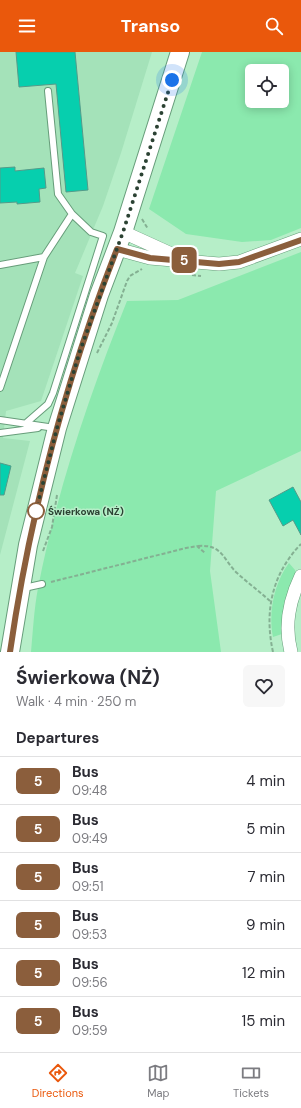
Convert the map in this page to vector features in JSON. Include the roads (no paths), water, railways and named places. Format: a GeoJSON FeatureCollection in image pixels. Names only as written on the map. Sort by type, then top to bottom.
{"type":"FeatureCollection","features":[{"type":"Feature","properties":{"kind":"main road"},"geometry":{"type":"LineString","coordinates":[[10,652],[20,588],[40,492],[50,428],[123,232],[180,52]]}},
{"type":"Feature","properties":{"kind":"street"},"geometry":{"type":"LineString","coordinates":[[123,232],[154,245],[183,260]]}},
{"type":"Feature","properties":{"kind":"street"},"geometry":{"type":"LineString","coordinates":[[117,249],[150,258],[213,264],[239,262],[301,240]]}},
{"type":"Feature","properties":{"kind":"street"},"geometry":{"type":"LineString","coordinates":[[291,652],[287,629],[288,612],[292,594],[301,576]]}},
{"type":"Feature","properties":{"kind":"lane"},"geometry":{"type":"LineString","coordinates":[[25,424],[48,404],[53,393],[103,236],[91,232],[72,214],[58,194],[48,91]]}},
{"type":"Feature","properties":{"kind":"lane"},"geometry":{"type":"LineString","coordinates":[[0,388],[44,257],[72,214]]}},
{"type":"Feature","properties":{"kind":"lane"},"geometry":{"type":"LineString","coordinates":[[0,265],[44,257]]}},
{"type":"Feature","properties":{"kind":"lane"},"geometry":{"type":"LineString","coordinates":[[0,420],[50,428]]}},
{"type":"Feature","properties":{"kind":"lane"},"geometry":{"type":"LineString","coordinates":[[0,433],[50,428]]}},
{"type":"Feature","properties":{"kind":"lane"},"geometry":{"type":"LineString","coordinates":[[20,588],[42,584]]}},
{"type":"Feature","properties":{"kind":"place","name":"Świerkowa (NŻ)"},"geometry":{"type":"Point","coordinates":[36,511]}}]}
